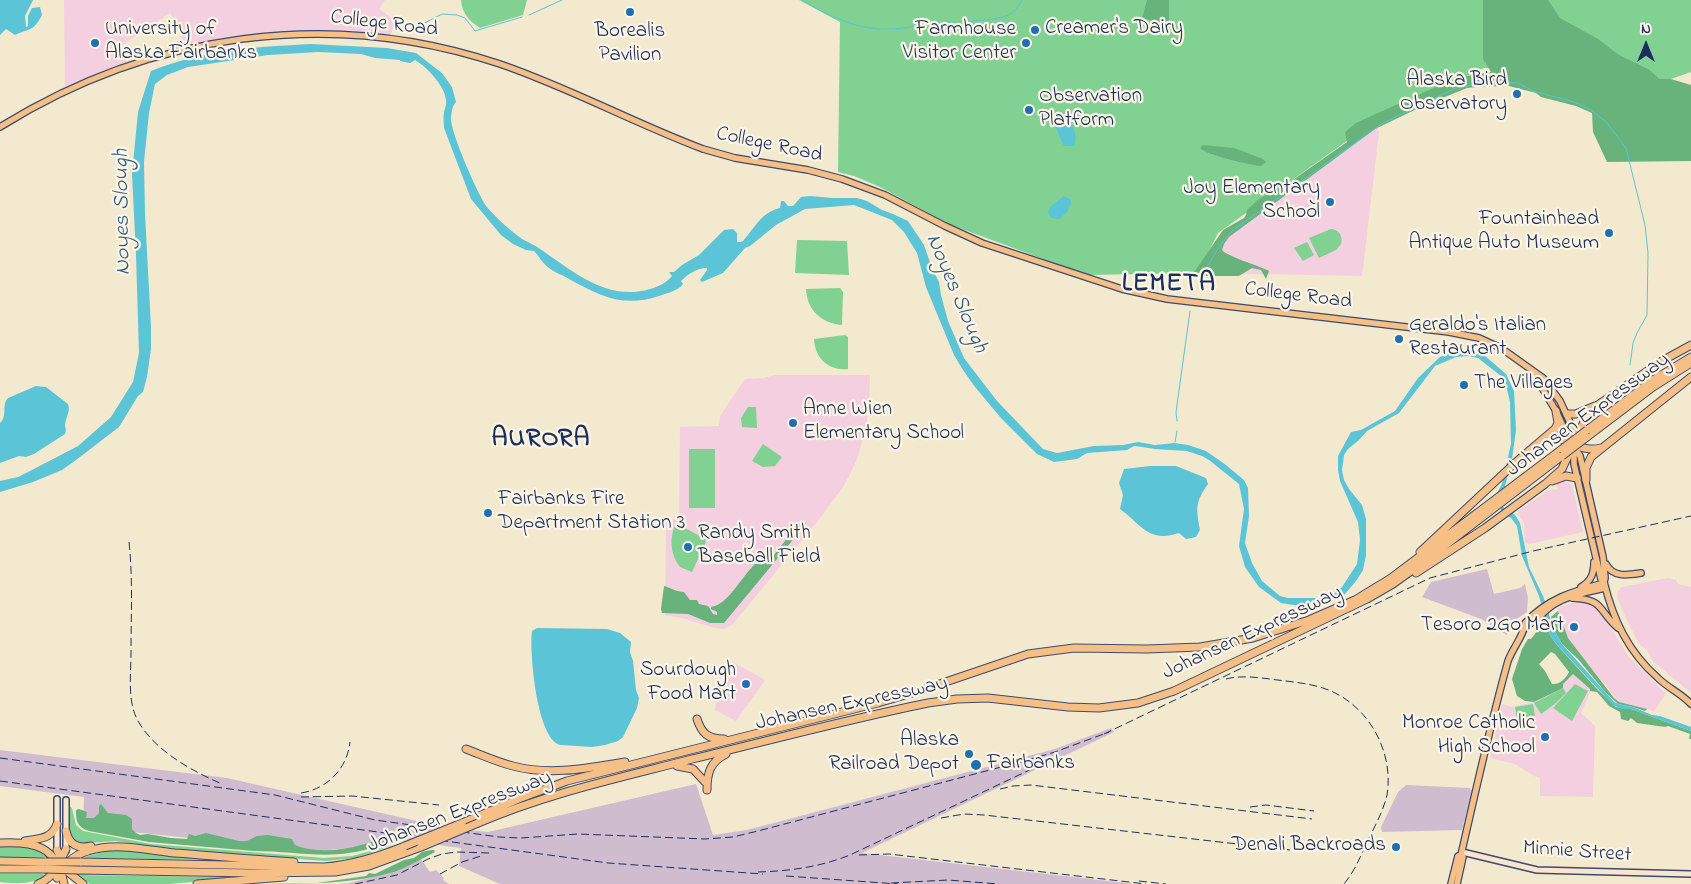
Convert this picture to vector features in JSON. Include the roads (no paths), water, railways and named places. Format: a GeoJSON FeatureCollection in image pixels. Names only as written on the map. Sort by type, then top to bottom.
{"type":"FeatureCollection","features":[{"type":"Feature","properties":{"kind":"highway"},"geometry":{"type":"LineString","coordinates":[[1567,414],[1576,414],[1598,405],[1662,361],[1691,345]]}},
{"type":"Feature","properties":{"kind":"highway","name":"Johansen Expressway"},"geometry":{"type":"LineString","coordinates":[[1587,434],[1653,380],[1691,357]]}},
{"type":"Feature","properties":{"kind":"highway","name":"Johansen Expressway"},"geometry":{"type":"LineString","coordinates":[[79,866],[325,873],[345,871],[369,866],[545,797],[736,748],[906,708],[944,700],[988,698],[1086,708],[1122,706],[1144,701],[1174,691],[1367,599],[1411,571],[1494,505],[1514,486],[1653,387],[1691,363]]}},
{"type":"Feature","properties":{"kind":"highway"},"geometry":{"type":"LineString","coordinates":[[1586,480],[1586,468],[1589,460],[1691,378]]}},
{"type":"Feature","properties":{"kind":"highway"},"geometry":{"type":"LineString","coordinates":[[1367,599],[1443,556],[1545,484],[1562,469],[1584,422],[1598,405]]}},
{"type":"Feature","properties":{"kind":"highway"},"geometry":{"type":"LineString","coordinates":[[1391,578],[1434,540],[1500,476],[1557,427],[1556,411]]}},
{"type":"Feature","properties":{"kind":"highway"},"geometry":{"type":"LineString","coordinates":[[1544,439],[1560,438],[1591,450],[1602,448]]}},
{"type":"Feature","properties":{"kind":"highway","name":"Johansen Expressway"},"geometry":{"type":"LineString","coordinates":[[0,868],[45,866],[342,866],[381,856],[553,786],[672,754],[901,697],[1028,654],[1074,648],[1181,648],[1253,638],[1326,614],[1365,594],[1511,495],[1562,452]]}},
{"type":"Feature","properties":{"kind":"highway"},"geometry":{"type":"LineString","coordinates":[[1545,484],[1566,476],[1577,478]]}},
{"type":"Feature","properties":{"kind":"highway"},"geometry":{"type":"LineString","coordinates":[[697,719],[702,732],[709,737],[737,739]]}},
{"type":"Feature","properties":{"kind":"highway"},"geometry":{"type":"LineString","coordinates":[[707,790],[708,771],[712,763],[720,756],[736,748]]}},
{"type":"Feature","properties":{"kind":"highway"},"geometry":{"type":"LineString","coordinates":[[466,749],[515,766],[551,771],[577,769],[672,754]]}},
{"type":"Feature","properties":{"kind":"highway"},"geometry":{"type":"LineString","coordinates":[[664,766],[690,768],[697,772],[705,782]]}},
{"type":"Feature","properties":{"kind":"highway"},"geometry":{"type":"LineString","coordinates":[[0,843],[48,837],[53,833],[57,824]]}},
{"type":"Feature","properties":{"kind":"highway"},"geometry":{"type":"LineString","coordinates":[[66,831],[70,841],[80,847],[108,843],[173,853],[342,866]]}},
{"type":"Feature","properties":{"kind":"highway"},"geometry":{"type":"LineString","coordinates":[[19,842],[40,847],[51,856],[60,870],[70,874],[83,884]]}},
{"type":"Feature","properties":{"kind":"highway"},"geometry":{"type":"LineString","coordinates":[[38,884],[60,870],[75,856],[86,851],[121,846]]}},
{"type":"Feature","properties":{"kind":"highway"},"geometry":{"type":"LineString","coordinates":[[60,870],[66,849]]}},
{"type":"Feature","properties":{"kind":"highway"},"geometry":{"type":"LineString","coordinates":[[57,850],[64,884]]}},
{"type":"Feature","properties":{"kind":"highway","name":"Johansen Expressway"},"geometry":{"type":"LineString","coordinates":[[0,861],[45,866]]}},
{"type":"Feature","properties":{"kind":"highway"},"geometry":{"type":"LineString","coordinates":[[197,884],[325,873]]}},
{"type":"Feature","properties":{"kind":"main road","name":"College Road"},"geometry":{"type":"LineString","coordinates":[[0,127],[54,96],[92,78],[140,61],[192,47],[254,37],[308,34],[351,35],[407,41],[464,53],[517,70],[703,149],[734,158],[818,172],[858,184],[885,195],[970,238],[1122,289],[1167,298],[1465,334],[1501,348],[1521,361],[1546,382],[1567,414],[1574,431],[1573,459],[1594,552],[1601,579],[1619,628],[1643,664],[1667,686],[1688,699],[1691,704]]}},
{"type":"Feature","properties":{"kind":"main road","name":"College Road"},"geometry":{"type":"LineString","coordinates":[[1534,373],[1580,456],[1603,557],[1604,584]]}},
{"type":"Feature","properties":{"kind":"main road"},"geometry":{"type":"LineString","coordinates":[[1451,884],[1458,856],[1461,854],[1509,659],[1514,646],[1525,628],[1525,623],[1553,603],[1587,583],[1593,576],[1594,552]]}},
{"type":"Feature","properties":{"kind":"main road"},"geometry":{"type":"LineString","coordinates":[[1603,557],[1608,568],[1614,573],[1624,575],[1641,573]]}},
{"type":"Feature","properties":{"kind":"main road"},"geometry":{"type":"LineString","coordinates":[[1578,589],[1604,584]]}},
{"type":"Feature","properties":{"kind":"main road"},"geometry":{"type":"LineString","coordinates":[[1553,603],[1604,584]]}},
{"type":"Feature","properties":{"kind":"main road"},"geometry":{"type":"LineString","coordinates":[[1568,598],[1587,600],[1596,604],[1602,608],[1611,622],[1619,628]]}},
{"type":"Feature","properties":{"kind":"main road"},"geometry":{"type":"LineString","coordinates":[[57,799],[57,850]]}},
{"type":"Feature","properties":{"kind":"main road"},"geometry":{"type":"LineString","coordinates":[[66,800],[66,849]]}},
{"type":"Feature","properties":{"kind":"main road"},"geometry":{"type":"LineString","coordinates":[[1457,884],[1463,857],[1461,854]]}},
{"type":"Feature","properties":{"kind":"main road","name":"Minnie Street"},"geometry":{"type":"LineString","coordinates":[[1461,854],[1537,870],[1691,874]]}},
{"type":"Feature","properties":{"kind":"water"},"geometry":{"type":"Polygon","coordinates":[[[0,0],[33,0],[25,16],[26,27],[28,26],[28,16],[32,8],[40,7],[42,15],[31,29],[15,35],[6,29],[0,35],[0,0]]]}},
{"type":"Feature","properties":{"kind":"water"},"geometry":{"type":"Polygon","coordinates":[[[311,44],[387,48],[416,53],[442,73],[452,87],[456,102],[452,113],[452,128],[460,151],[487,207],[504,225],[520,237],[578,275],[605,288],[634,292],[659,286],[672,276],[669,272],[674,272],[699,255],[724,230],[733,229],[737,233],[737,242],[742,242],[767,213],[780,208],[781,201],[784,201],[788,206],[793,206],[801,197],[857,198],[908,221],[924,245],[939,282],[948,321],[964,358],[997,401],[1043,449],[1057,453],[1094,446],[1123,445],[1138,442],[1155,445],[1174,443],[1206,451],[1244,480],[1248,488],[1249,516],[1245,543],[1252,563],[1262,581],[1280,596],[1288,598],[1327,598],[1342,587],[1357,564],[1360,540],[1358,522],[1340,481],[1338,470],[1338,456],[1351,432],[1361,430],[1395,411],[1418,378],[1440,357],[1464,351],[1484,355],[1506,374],[1514,391],[1516,430],[1512,459],[1504,490],[1503,507],[1515,515],[1520,523],[1529,567],[1543,596],[1554,630],[1562,644],[1614,702],[1691,727],[1691,731],[1631,709],[1622,709],[1613,705],[1556,644],[1550,635],[1539,596],[1522,556],[1517,526],[1511,518],[1502,513],[1496,495],[1502,484],[1511,444],[1510,402],[1506,385],[1501,376],[1478,358],[1468,356],[1456,357],[1435,366],[1399,413],[1367,431],[1344,455],[1342,470],[1344,480],[1362,505],[1366,519],[1366,555],[1363,570],[1356,581],[1345,594],[1325,603],[1300,606],[1281,603],[1259,587],[1245,567],[1239,546],[1244,509],[1239,484],[1209,460],[1187,451],[1134,446],[1127,450],[1087,453],[1077,459],[1054,462],[1037,454],[1001,418],[963,370],[954,355],[926,287],[917,253],[904,232],[892,220],[854,205],[805,209],[776,225],[745,248],[723,273],[702,282],[700,280],[707,268],[696,270],[681,281],[683,284],[681,286],[659,296],[634,301],[602,295],[551,270],[534,251],[526,250],[513,244],[501,235],[471,199],[444,128],[445,95],[435,77],[415,60],[410,63],[361,54],[318,52],[268,55],[188,67],[167,75],[155,84],[149,113],[144,162],[151,349],[143,392],[138,396],[119,427],[62,470],[33,482],[0,492],[0,481],[18,477],[78,446],[111,417],[133,382],[139,353],[132,174],[138,112],[151,71],[190,58],[210,54],[249,48],[311,44]]]}},
{"type":"Feature","properties":{"kind":"water"},"geometry":{"type":"Polygon","coordinates":[[[1059,118],[1068,119],[1072,125],[1075,132],[1074,146],[1064,146],[1054,124],[1059,118]]]}},
{"type":"Feature","properties":{"kind":"water"},"geometry":{"type":"Polygon","coordinates":[[[1064,196],[1071,200],[1067,212],[1059,219],[1051,218],[1048,212],[1051,206],[1064,196]]]}},
{"type":"Feature","properties":{"kind":"water"},"geometry":{"type":"Polygon","coordinates":[[[36,386],[46,387],[68,404],[69,410],[65,423],[65,434],[34,454],[26,457],[19,456],[0,463],[0,423],[4,417],[6,401],[8,398],[36,386]]]}},
{"type":"Feature","properties":{"kind":"water"},"geometry":{"type":"Polygon","coordinates":[[[1176,466],[1206,478],[1208,484],[1198,506],[1200,530],[1196,537],[1186,539],[1179,533],[1160,536],[1153,534],[1146,531],[1120,509],[1123,495],[1119,483],[1124,469],[1176,466]]]}},
{"type":"Feature","properties":{"kind":"water"},"geometry":{"type":"Polygon","coordinates":[[[537,628],[607,629],[620,633],[631,642],[630,652],[639,698],[637,708],[623,737],[618,741],[592,747],[561,745],[553,740],[546,729],[540,713],[536,694],[531,642],[532,631],[537,628]]]}},
{"type":"Feature","properties":{"kind":"waterway"},"geometry":{"type":"LineString","coordinates":[[529,15],[562,0]]}},
{"type":"Feature","properties":{"kind":"waterway"},"geometry":{"type":"LineString","coordinates":[[802,0],[843,21],[879,29],[1001,18],[1014,11],[1022,0]]}},
{"type":"Feature","properties":{"kind":"waterway"},"geometry":{"type":"LineString","coordinates":[[407,32],[442,14],[457,15],[465,18],[475,31],[522,17]]}},
{"type":"Feature","properties":{"kind":"waterway"},"geometry":{"type":"LineString","coordinates":[[1204,272],[1221,244],[1233,230],[1383,123],[1456,88],[1492,82],[1518,83],[1533,91],[1577,103],[1591,110],[1606,122],[1626,148],[1645,225],[1648,253],[1647,315],[1633,343],[1630,365]]}},
{"type":"Feature","properties":{"kind":"waterway"},"geometry":{"type":"LineString","coordinates":[[1177,421],[1176,412],[1190,311]]}},
{"type":"Feature","properties":{"kind":"waterway"},"geometry":{"type":"LineString","coordinates":[[1175,442],[1177,431]]}},
{"type":"Feature","properties":{"kind":"railway"},"geometry":{"type":"LineString","coordinates":[[1104,734],[1430,578],[1533,551],[1691,516]]}},
{"type":"Feature","properties":{"kind":"railway"},"geometry":{"type":"LineString","coordinates":[[129,542],[131,584],[130,688],[132,705],[138,721],[145,732],[164,751],[199,773],[222,784]]}},
{"type":"Feature","properties":{"kind":"railway"},"geometry":{"type":"LineString","coordinates":[[1226,679],[1256,677],[1304,683],[1326,689],[1345,699],[1368,720],[1383,748],[1387,763],[1387,795],[1381,814],[1359,860],[1344,884]]}},
{"type":"Feature","properties":{"kind":"railway"},"geometry":{"type":"LineString","coordinates":[[0,758],[275,795],[375,820],[499,837],[521,838],[578,834],[705,839],[733,837],[758,831],[1024,761],[1109,732]]}},
{"type":"Feature","properties":{"kind":"railway"},"geometry":{"type":"LineString","coordinates":[[301,793],[319,787],[334,776],[345,761],[350,742]]}},
{"type":"Feature","properties":{"kind":"railway"},"geometry":{"type":"LineString","coordinates":[[758,872],[805,868],[850,855],[1057,757]]}},
{"type":"Feature","properties":{"kind":"railway"},"geometry":{"type":"LineString","coordinates":[[0,781],[608,863],[763,874]]}},
{"type":"Feature","properties":{"kind":"railway"},"geometry":{"type":"LineString","coordinates":[[1000,789],[1031,785],[1312,819]]}},
{"type":"Feature","properties":{"kind":"railway"},"geometry":{"type":"LineString","coordinates":[[301,797],[352,796],[439,805]]}},
{"type":"Feature","properties":{"kind":"railway"},"geometry":{"type":"LineString","coordinates":[[1250,807],[1266,805],[1314,811]]}},
{"type":"Feature","properties":{"kind":"railway"},"geometry":{"type":"LineString","coordinates":[[941,818],[964,814],[984,815],[1290,850]]}},
{"type":"Feature","properties":{"kind":"railway"},"geometry":{"type":"LineString","coordinates":[[355,884],[397,875],[442,854],[456,852],[490,853]]}},
{"type":"Feature","properties":{"kind":"railway"},"geometry":{"type":"LineString","coordinates":[[859,855],[889,854],[1146,884]]}},
{"type":"Feature","properties":{"kind":"railway"},"geometry":{"type":"LineString","coordinates":[[440,874],[462,862],[481,856]]}},
{"type":"Feature","properties":{"kind":"railway"},"geometry":{"type":"LineString","coordinates":[[786,876],[898,884]]}},
{"type":"Feature","properties":{"kind":"railway"},"geometry":{"type":"LineString","coordinates":[[891,883],[948,880],[999,884]]}},
{"type":"Feature","properties":{"kind":"railway"},"geometry":{"type":"LineString","coordinates":[[1139,881],[1166,884]]}},
{"type":"Feature","properties":{"kind":"place","name":"Borealis Pavilion"},"geometry":{"type":"Point","coordinates":[630,12]}},
{"type":"Feature","properties":{"kind":"place","name":"Creamer's Dairy"},"geometry":{"type":"Point","coordinates":[1035,30]}},
{"type":"Feature","properties":{"kind":"place","name":"University of Alaska Fairbanks"},"geometry":{"type":"Point","coordinates":[95,43]}},
{"type":"Feature","properties":{"kind":"place","name":"Farmhouse Visitor Center"},"geometry":{"type":"Point","coordinates":[1026,43]}},
{"type":"Feature","properties":{"kind":"place","name":"Alaska Bird Observatory"},"geometry":{"type":"Point","coordinates":[1517,94]}},
{"type":"Feature","properties":{"kind":"place","name":"Observation Platform"},"geometry":{"type":"Point","coordinates":[1029,110]}},
{"type":"Feature","properties":{"kind":"place","name":"Joy Elementary School"},"geometry":{"type":"Point","coordinates":[1330,202]}},
{"type":"Feature","properties":{"kind":"place","name":"Fountainhead Antique Auto Museum"},"geometry":{"type":"Point","coordinates":[1609,233]}},
{"type":"Feature","properties":{"kind":"place","name":"Geraldo's Italian Restaurant"},"geometry":{"type":"Point","coordinates":[1399,339]}},
{"type":"Feature","properties":{"kind":"place","name":"The Villages"},"geometry":{"type":"Point","coordinates":[1464,385]}},
{"type":"Feature","properties":{"kind":"place","name":"Anne Wien Elementary School"},"geometry":{"type":"Point","coordinates":[793,423]}},
{"type":"Feature","properties":{"kind":"place","name":"Fairbanks Fire Department Station 3"},"geometry":{"type":"Point","coordinates":[488,513]}},
{"type":"Feature","properties":{"kind":"place","name":"Randy Smith Baseball Field"},"geometry":{"type":"Point","coordinates":[688,547]}},
{"type":"Feature","properties":{"kind":"place","name":"Tesoro 2Go Mart"},"geometry":{"type":"Point","coordinates":[1574,627]}},
{"type":"Feature","properties":{"kind":"place","name":"Sourdough Food Mart"},"geometry":{"type":"Point","coordinates":[746,684]}},
{"type":"Feature","properties":{"kind":"place","name":"Monroe Catholic High School"},"geometry":{"type":"Point","coordinates":[1545,737]}},
{"type":"Feature","properties":{"kind":"place","name":"Alaska Railroad Depot"},"geometry":{"type":"Point","coordinates":[969,754]}},
{"type":"Feature","properties":{"kind":"place","name":"Fairbanks"},"geometry":{"type":"Point","coordinates":[976,765]}},
{"type":"Feature","properties":{"kind":"place","name":"Denali Backroads"},"geometry":{"type":"Point","coordinates":[1396,847]}},
{"type":"Feature","properties":{"kind":"district","name":"LEMETA"},"geometry":{"type":"Point","coordinates":[1169,286]}},
{"type":"Feature","properties":{"kind":"district","name":"AURORA"},"geometry":{"type":"Point","coordinates":[541,441]}},
{"type":"Feature","properties":{"kind":"water label","name":"Noyes Slough"},"geometry":{"type":"Point","coordinates":[124,212]}},
{"type":"Feature","properties":{"kind":"water label","name":"Noyes Slough"},"geometry":{"type":"Point","coordinates":[955,294]}}]}
